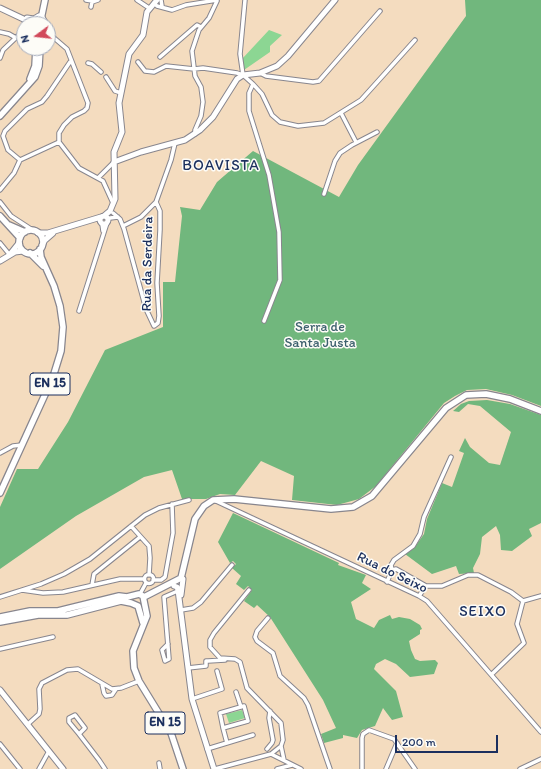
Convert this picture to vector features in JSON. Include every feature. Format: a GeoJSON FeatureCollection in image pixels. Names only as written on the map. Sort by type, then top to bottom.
{"type":"FeatureCollection","features":[{"type":"Feature","properties":{"kind":"main road"},"geometry":{"type":"LineString","coordinates":[[40,16],[46,1]]}},
{"type":"Feature","properties":{"kind":"main road"},"geometry":{"type":"LineString","coordinates":[[26,86],[35,66],[37,56]]}},
{"type":"Feature","properties":{"kind":"main road"},"geometry":{"type":"LineString","coordinates":[[0,116],[35,77],[39,66],[38,56]]}},
{"type":"Feature","properties":{"kind":"main road"},"geometry":{"type":"LineString","coordinates":[[0,216],[8,224],[24,251],[30,254],[41,247],[42,238],[36,232],[25,232],[8,224]]}},
{"type":"Feature","properties":{"kind":"main road"},"geometry":{"type":"LineString","coordinates":[[19,241],[25,232]]}},
{"type":"Feature","properties":{"kind":"main road","name":"EN 15"},"geometry":{"type":"LineString","coordinates":[[0,493],[53,378],[59,361],[62,343],[63,327],[60,306],[56,289],[46,269],[41,247]]}},
{"type":"Feature","properties":{"kind":"main road","name":"EN 15"},"geometry":{"type":"LineString","coordinates":[[30,254],[46,269]]}},
{"type":"Feature","properties":{"kind":"main road"},"geometry":{"type":"LineString","coordinates":[[136,605],[142,598],[181,578],[195,519],[204,506],[213,500],[234,499],[331,509],[353,507],[372,496],[446,408],[466,395],[486,394],[510,399],[541,411]]}},
{"type":"Feature","properties":{"kind":"main road"},"geometry":{"type":"LineString","coordinates":[[144,626],[134,598],[142,598],[178,588],[184,579],[186,560]]}},
{"type":"Feature","properties":{"kind":"main road"},"geometry":{"type":"LineString","coordinates":[[0,617],[30,611],[58,611],[119,596],[142,598]]}},
{"type":"Feature","properties":{"kind":"main road","name":"EN 15"},"geometry":{"type":"LineString","coordinates":[[142,598],[147,616],[135,646],[133,656],[134,668],[138,680],[172,733],[183,769]]}},
{"type":"Feature","properties":{"kind":"main road"},"geometry":{"type":"LineString","coordinates":[[0,622],[38,615],[67,615],[121,601],[136,605]]}},
{"type":"Feature","properties":{"kind":"street"},"geometry":{"type":"LineString","coordinates":[[86,0],[98,0]]}},
{"type":"Feature","properties":{"kind":"street"},"geometry":{"type":"LineString","coordinates":[[137,0],[150,8]]}},
{"type":"Feature","properties":{"kind":"street"},"geometry":{"type":"LineString","coordinates":[[79,311],[115,195],[114,148],[122,132],[119,103],[129,54],[143,35],[150,8],[158,4],[161,0]]}},
{"type":"Feature","properties":{"kind":"street"},"geometry":{"type":"LineString","coordinates":[[158,4],[172,10],[186,5],[218,0]]}},
{"type":"Feature","properties":{"kind":"street"},"geometry":{"type":"LineString","coordinates":[[195,134],[195,130],[201,116],[203,102],[201,87],[194,69],[192,51],[201,27],[209,18],[218,0]]}},
{"type":"Feature","properties":{"kind":"street"},"geometry":{"type":"LineString","coordinates":[[245,0],[241,30],[242,39],[240,60],[242,75],[262,94],[272,115],[280,122],[298,126],[316,125],[324,123],[341,113],[365,96],[415,40]]}},
{"type":"Feature","properties":{"kind":"street"},"geometry":{"type":"LineString","coordinates":[[138,62],[143,70],[151,72],[166,66],[194,69],[203,68],[242,75],[269,70],[277,66],[288,56],[335,0]]}},
{"type":"Feature","properties":{"kind":"street"},"geometry":{"type":"LineString","coordinates":[[91,7],[92,1]]}},
{"type":"Feature","properties":{"kind":"street"},"geometry":{"type":"LineString","coordinates":[[0,8],[18,16]]}},
{"type":"Feature","properties":{"kind":"street"},"geometry":{"type":"LineString","coordinates":[[260,72],[266,76],[313,82],[319,81],[380,12]]}},
{"type":"Feature","properties":{"kind":"street"},"geometry":{"type":"LineString","coordinates":[[160,57],[197,25],[201,27]]}},
{"type":"Feature","properties":{"kind":"street"},"geometry":{"type":"LineString","coordinates":[[0,32],[9,34],[16,38],[3,50],[0,58]]}},
{"type":"Feature","properties":{"kind":"street"},"geometry":{"type":"LineString","coordinates":[[56,40],[66,49],[70,62],[88,103],[87,108],[84,111],[72,117],[64,125],[59,133],[59,142],[79,168],[98,178],[108,190],[109,216]]}},
{"type":"Feature","properties":{"kind":"street"},"geometry":{"type":"LineString","coordinates":[[20,160],[6,147],[3,136],[5,131],[27,109],[42,102],[60,79],[70,62]]}},
{"type":"Feature","properties":{"kind":"street"},"geometry":{"type":"LineString","coordinates":[[88,63],[92,64],[101,72]]}},
{"type":"Feature","properties":{"kind":"street"},"geometry":{"type":"LineString","coordinates":[[269,70],[271,76]]}},
{"type":"Feature","properties":{"kind":"street"},"geometry":{"type":"LineString","coordinates":[[98,178],[114,162],[141,152],[175,143],[195,134],[213,117],[233,83],[242,75]]}},
{"type":"Feature","properties":{"kind":"street"},"geometry":{"type":"LineString","coordinates":[[106,77],[116,91],[121,93]]}},
{"type":"Feature","properties":{"kind":"street"},"geometry":{"type":"LineString","coordinates":[[253,84],[249,93],[249,111],[269,175],[278,232],[280,280],[264,321]]}},
{"type":"Feature","properties":{"kind":"street"},"geometry":{"type":"LineString","coordinates":[[341,113],[356,142]]}},
{"type":"Feature","properties":{"kind":"street"},"geometry":{"type":"LineString","coordinates":[[324,194],[337,157],[346,148],[377,132]]}},
{"type":"Feature","properties":{"kind":"street"},"geometry":{"type":"LineString","coordinates":[[0,190],[14,173],[20,160],[59,142]]}},
{"type":"Feature","properties":{"kind":"street","name":"Rua da Serdeira"},"geometry":{"type":"LineString","coordinates":[[156,202],[160,210],[157,283],[159,316],[158,323],[154,326],[146,310],[123,226],[141,217],[156,202],[171,160],[175,143]]}},
{"type":"Feature","properties":{"kind":"street"},"geometry":{"type":"LineString","coordinates":[[0,202],[11,216],[36,232],[44,233],[109,216],[123,226]]}},
{"type":"Feature","properties":{"kind":"street"},"geometry":{"type":"LineString","coordinates":[[41,247],[50,235],[63,228]]}},
{"type":"Feature","properties":{"kind":"street"},"geometry":{"type":"LineString","coordinates":[[0,261],[9,254],[19,241]]}},
{"type":"Feature","properties":{"kind":"street"},"geometry":{"type":"LineString","coordinates":[[0,243],[9,254]]}},
{"type":"Feature","properties":{"kind":"street"},"geometry":{"type":"LineString","coordinates":[[9,254],[24,251]]}},
{"type":"Feature","properties":{"kind":"street"},"geometry":{"type":"LineString","coordinates":[[0,453],[13,446],[22,445]]}},
{"type":"Feature","properties":{"kind":"street"},"geometry":{"type":"LineString","coordinates":[[387,582],[392,570],[391,565],[394,560],[414,546],[420,534],[424,517],[451,457]]}},
{"type":"Feature","properties":{"kind":"street"},"geometry":{"type":"LineString","coordinates":[[0,597],[41,584],[64,574],[90,559],[145,514],[172,504],[189,500]]}},
{"type":"Feature","properties":{"kind":"street","name":"Rua do Seixo"},"geometry":{"type":"LineString","coordinates":[[213,500],[419,596],[440,615],[541,732]]}},
{"type":"Feature","properties":{"kind":"street"},"geometry":{"type":"LineString","coordinates":[[20,590],[43,593],[63,592],[120,579],[145,581],[150,584],[153,580],[161,580],[165,577],[173,533],[172,504]]}},
{"type":"Feature","properties":{"kind":"street"},"geometry":{"type":"LineString","coordinates":[[131,526],[149,546],[150,550],[149,575],[145,581],[142,598]]}},
{"type":"Feature","properties":{"kind":"street"},"geometry":{"type":"LineString","coordinates":[[92,585],[94,574],[140,537]]}},
{"type":"Feature","properties":{"kind":"street"},"geometry":{"type":"LineString","coordinates":[[181,610],[193,608],[201,602],[232,565]]}},
{"type":"Feature","properties":{"kind":"street"},"geometry":{"type":"LineString","coordinates":[[392,570],[396,569],[426,586],[442,586],[468,575],[478,575],[511,592],[523,601]]}},
{"type":"Feature","properties":{"kind":"street"},"geometry":{"type":"LineString","coordinates":[[149,575],[153,580]]}},
{"type":"Feature","properties":{"kind":"street"},"geometry":{"type":"LineString","coordinates":[[41,584],[40,588],[43,593]]}},
{"type":"Feature","properties":{"kind":"street"},"geometry":{"type":"LineString","coordinates":[[419,596],[426,586]]}},
{"type":"Feature","properties":{"kind":"street"},"geometry":{"type":"LineString","coordinates":[[168,644],[164,597],[178,588],[192,699],[214,769],[271,754],[281,746]]}},
{"type":"Feature","properties":{"kind":"street"},"geometry":{"type":"LineString","coordinates":[[249,590],[214,633],[210,640],[210,647],[220,658],[240,662],[247,688],[282,723],[284,736],[281,746],[284,760]]}},
{"type":"Feature","properties":{"kind":"street"},"geometry":{"type":"LineString","coordinates":[[523,601],[541,596]]}},
{"type":"Feature","properties":{"kind":"street"},"geometry":{"type":"LineString","coordinates":[[492,674],[524,643],[517,624],[523,601]]}},
{"type":"Feature","properties":{"kind":"street"},"geometry":{"type":"LineString","coordinates":[[268,618],[257,631],[255,637],[257,641],[273,653],[280,676],[304,698],[308,705],[330,769]]}},
{"type":"Feature","properties":{"kind":"street"},"geometry":{"type":"LineString","coordinates":[[0,648],[53,637]]}},
{"type":"Feature","properties":{"kind":"street"},"geometry":{"type":"LineString","coordinates":[[188,668],[206,666],[206,661],[228,659]]}},
{"type":"Feature","properties":{"kind":"street"},"geometry":{"type":"LineString","coordinates":[[28,724],[39,714],[39,690],[42,683],[67,670],[76,668],[102,684],[116,689]]}},
{"type":"Feature","properties":{"kind":"street"},"geometry":{"type":"LineString","coordinates":[[192,699],[222,689],[217,671]]}},
{"type":"Feature","properties":{"kind":"street"},"geometry":{"type":"LineString","coordinates":[[102,684],[106,696],[112,694],[116,689],[138,680]]}},
{"type":"Feature","properties":{"kind":"street"},"geometry":{"type":"LineString","coordinates":[[0,690],[63,769]]}},
{"type":"Feature","properties":{"kind":"street"},"geometry":{"type":"LineString","coordinates":[[236,692],[241,707]]}},
{"type":"Feature","properties":{"kind":"street"},"geometry":{"type":"LineString","coordinates":[[223,728],[248,721],[244,706],[220,713],[223,728],[227,743]]}},
{"type":"Feature","properties":{"kind":"street"},"geometry":{"type":"LineString","coordinates":[[267,749],[273,740],[269,718],[270,711]]}},
{"type":"Feature","properties":{"kind":"street"},"geometry":{"type":"LineString","coordinates":[[79,734],[86,728],[75,714],[69,720],[79,734],[105,769]]}},
{"type":"Feature","properties":{"kind":"street"},"geometry":{"type":"LineString","coordinates":[[362,769],[362,738],[366,732],[372,730],[390,736],[397,743],[414,769]]}},
{"type":"Feature","properties":{"kind":"street"},"geometry":{"type":"LineString","coordinates":[[207,749],[253,735]]}},
{"type":"Feature","properties":{"kind":"street"},"geometry":{"type":"LineString","coordinates":[[386,769],[397,743]]}},
{"type":"Feature","properties":{"kind":"street"},"geometry":{"type":"LineString","coordinates":[[0,744],[20,769]]}},
{"type":"Feature","properties":{"kind":"street"},"geometry":{"type":"LineString","coordinates":[[39,769],[49,751]]}},
{"type":"Feature","properties":{"kind":"street"},"geometry":{"type":"LineString","coordinates":[[271,754],[301,769]]}},
{"type":"Feature","properties":{"kind":"street"},"geometry":{"type":"LineString","coordinates":[[520,769],[541,758]]}},
{"type":"Feature","properties":{"kind":"street"},"geometry":{"type":"LineString","coordinates":[[159,763],[160,769]]}},
{"type":"Feature","properties":{"kind":"street"},"geometry":{"type":"LineString","coordinates":[[277,769],[292,765]]}},
{"type":"Feature","properties":{"kind":"green space","name":"Serra de Santa Justa"},"geometry":{"type":"Polygon","coordinates":[[[465,0],[541,0],[541,406],[512,395],[486,389],[467,390],[444,403],[376,486],[359,499],[337,505],[292,500],[294,476],[261,461],[235,495],[220,494],[206,499],[182,499],[172,470],[144,477],[76,516],[0,569],[0,507],[17,469],[38,469],[68,422],[105,350],[163,327],[163,282],[175,282],[182,216],[180,207],[200,210],[217,182],[253,151],[339,197],[358,165],[466,16],[465,0]]]}},
{"type":"Feature","properties":{"kind":"green space"},"geometry":{"type":"Polygon","coordinates":[[[269,30],[282,35],[270,46],[270,52],[244,70],[242,59],[269,30]]]}},
{"type":"Feature","properties":{"kind":"green space"},"geometry":{"type":"Polygon","coordinates":[[[487,400],[510,404],[541,415],[541,523],[529,529],[532,536],[512,551],[501,550],[500,535],[496,526],[482,537],[480,554],[473,568],[474,573],[459,574],[456,566],[432,574],[405,554],[414,548],[424,534],[427,519],[442,483],[452,487],[464,453],[459,451],[465,438],[470,447],[489,463],[500,465],[511,432],[480,406],[468,404],[459,412],[453,411],[461,404],[469,401],[487,400]]]}},
{"type":"Feature","properties":{"kind":"green space"},"geometry":{"type":"Polygon","coordinates":[[[233,513],[339,563],[338,565],[366,575],[362,583],[371,589],[351,602],[356,619],[374,628],[379,620],[390,615],[392,619],[399,617],[410,619],[420,625],[422,629],[420,630],[420,634],[409,641],[411,650],[415,659],[420,661],[435,660],[438,663],[434,674],[410,677],[396,664],[385,659],[376,664],[374,669],[396,691],[403,717],[392,720],[383,708],[375,726],[362,730],[357,738],[343,735],[343,738],[324,743],[321,734],[336,728],[323,700],[270,617],[257,605],[254,608],[244,601],[252,590],[248,586],[244,590],[236,584],[241,576],[232,568],[236,564],[233,561],[230,563],[218,542],[233,513]]]}},
{"type":"Feature","properties":{"kind":"green space"},"geometry":{"type":"Polygon","coordinates":[[[242,710],[245,718],[229,723],[226,714],[242,710]]]}},
{"type":"Feature","properties":{"kind":"district","name":"BOAVISTA"},"geometry":{"type":"Point","coordinates":[221,166]}},
{"type":"Feature","properties":{"kind":"district","name":"SEIXO"},"geometry":{"type":"Point","coordinates":[483,612]}}]}
